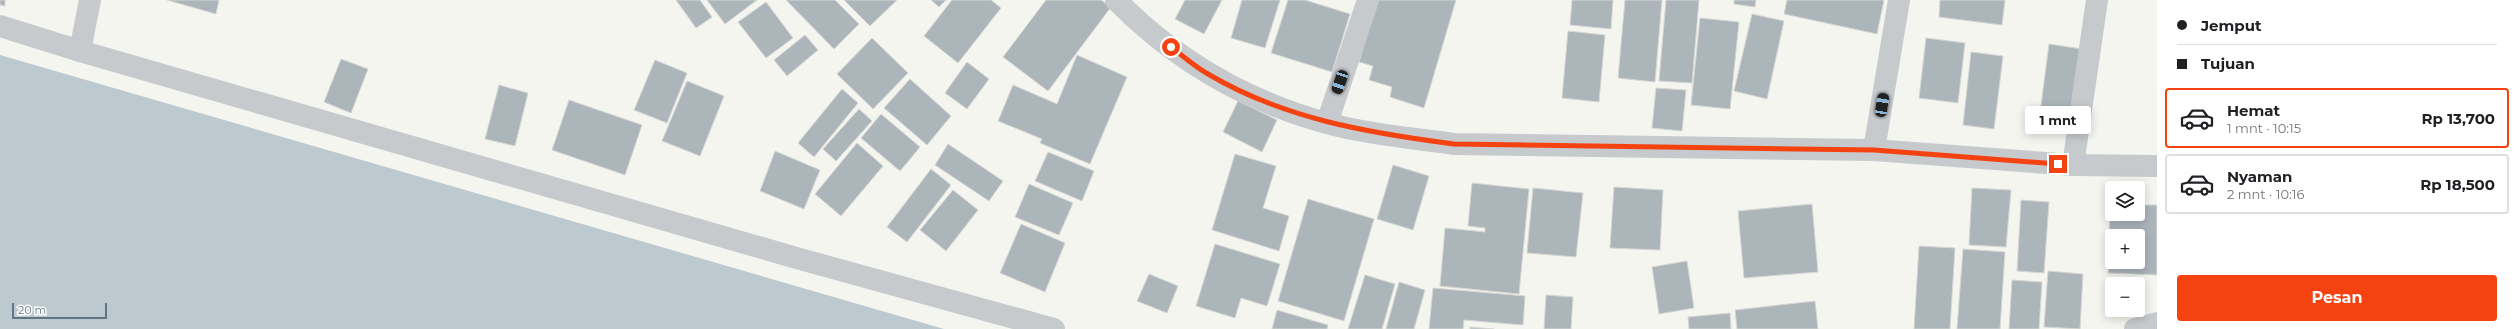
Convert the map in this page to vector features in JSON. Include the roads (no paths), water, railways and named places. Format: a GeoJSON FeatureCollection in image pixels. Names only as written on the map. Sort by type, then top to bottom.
{"type":"FeatureCollection","features":[{"type":"Feature","properties":{"kind":"street"},"geometry":{"type":"LineString","coordinates":[[80,51],[90,0]]}},
{"type":"Feature","properties":{"kind":"street"},"geometry":{"type":"LineString","coordinates":[[1116,0],[1147,29],[1208,74],[1277,108],[1327,123],[1454,144],[1874,150],[2073,165],[2157,166]]}},
{"type":"Feature","properties":{"kind":"street"},"geometry":{"type":"LineString","coordinates":[[1327,123],[1368,0]]}},
{"type":"Feature","properties":{"kind":"street"},"geometry":{"type":"LineString","coordinates":[[1874,150],[1899,0]]}},
{"type":"Feature","properties":{"kind":"street"},"geometry":{"type":"LineString","coordinates":[[2073,165],[2097,0]]}},
{"type":"Feature","properties":{"kind":"street"},"geometry":{"type":"LineString","coordinates":[[0,26],[80,51],[800,260],[1054,329]]}},
{"type":"Feature","properties":{"kind":"street"},"geometry":{"type":"LineString","coordinates":[[2135,329],[2157,322]]}}]}
